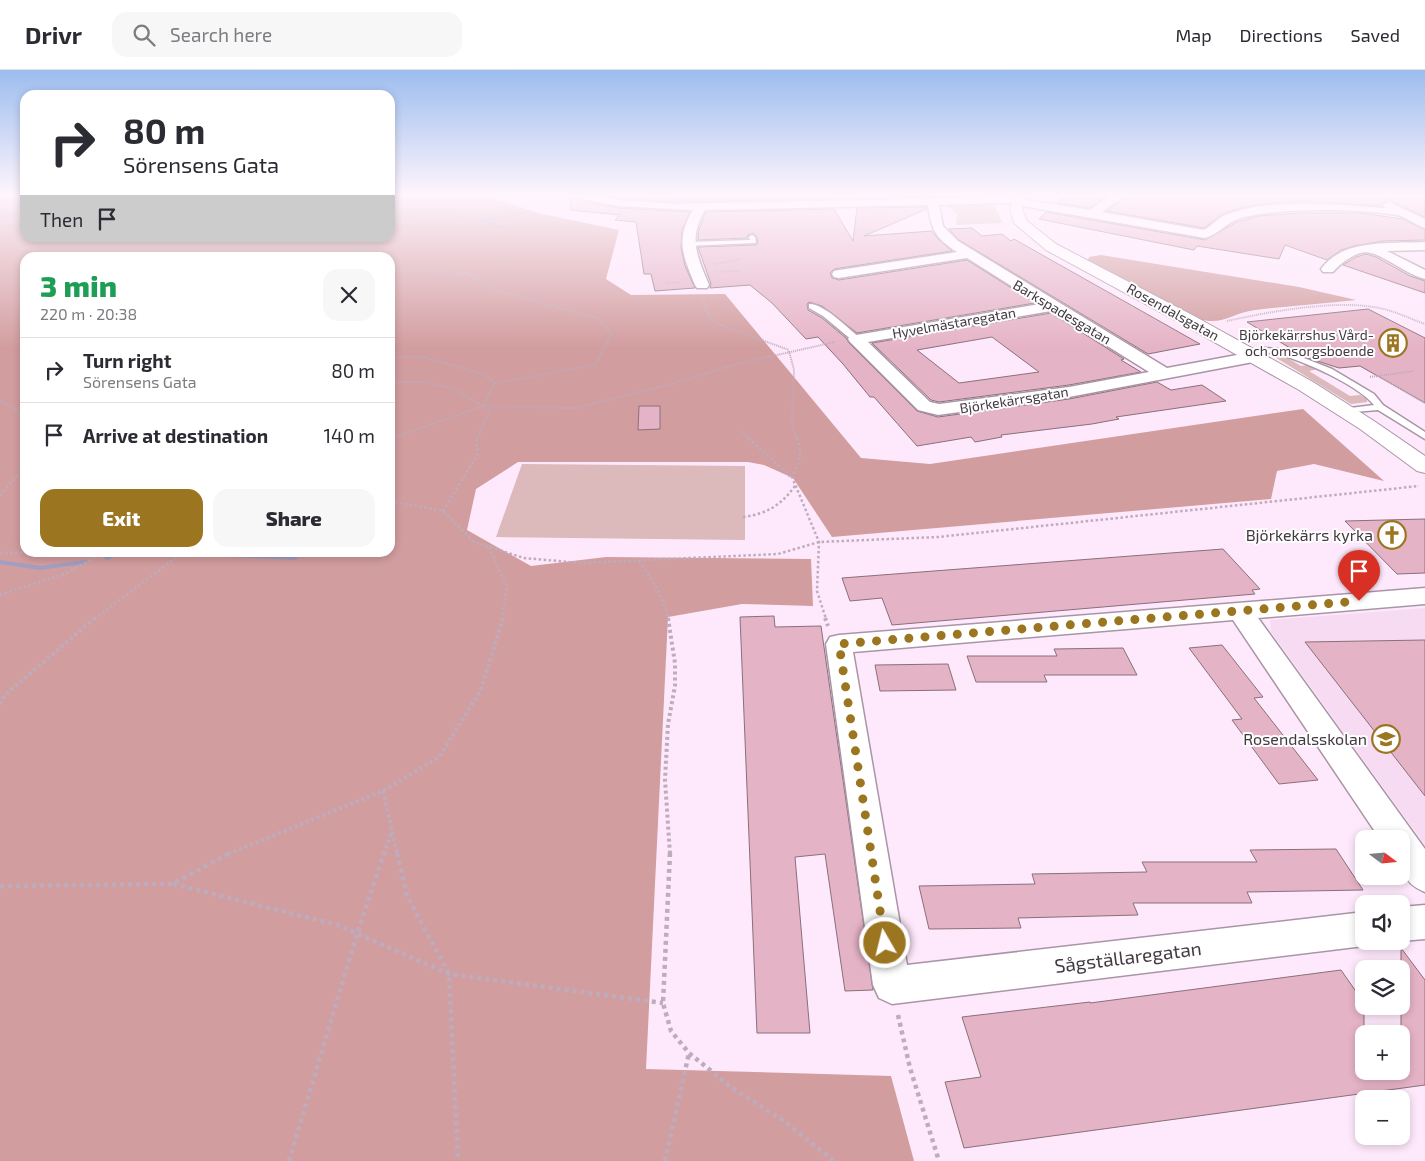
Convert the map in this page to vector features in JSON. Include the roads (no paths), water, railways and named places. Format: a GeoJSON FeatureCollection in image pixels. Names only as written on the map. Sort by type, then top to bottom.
{"type":"FeatureCollection","features":[{"type":"Feature","properties":{"kind":"street"},"geometry":{"type":"LineString","coordinates":[[688,246],[702,285]]}},
{"type":"Feature","properties":{"kind":"street","name":"Barkspadesgatan"},"geometry":{"type":"LineString","coordinates":[[957,246],[1163,373]]}},
{"type":"Feature","properties":{"kind":"street","name":"Rosendalsgatan"},"geometry":{"type":"LineString","coordinates":[[1050,246],[1249,355],[1345,411],[1425,466]]}},
{"type":"Feature","properties":{"kind":"street"},"geometry":{"type":"LineString","coordinates":[[1328,268],[1332,261],[1338,257],[1372,249],[1425,246]]}},
{"type":"Feature","properties":{"kind":"street"},"geometry":{"type":"LineString","coordinates":[[1372,249],[1425,275]]}},
{"type":"Feature","properties":{"kind":"street"},"geometry":{"type":"LineString","coordinates":[[839,274],[968,254]]}},
{"type":"Feature","properties":{"kind":"street","name":"Hyvelmästaregatan"},"geometry":{"type":"LineString","coordinates":[[856,339],[1052,306]]}},
{"type":"Feature","properties":{"kind":"street","name":"Björkekärrsgatan"},"geometry":{"type":"LineString","coordinates":[[856,339],[924,406],[938,410],[1069,392],[1249,355]]}},
{"type":"Feature","properties":{"kind":"street"},"geometry":{"type":"LineString","coordinates":[[1239,610],[1425,596]]}},
{"type":"Feature","properties":{"kind":"street"},"geometry":{"type":"LineString","coordinates":[[1239,610],[1393,830]]}},
{"type":"Feature","properties":{"kind":"street","name":"Sågställaregatan"},"geometry":{"type":"LineString","coordinates":[[1239,610],[839,644],[892,985],[1355,930]]}},
{"type":"Feature","properties":{"kind":"street"},"geometry":{"type":"LineString","coordinates":[[1410,854],[1425,876]]}},
{"type":"Feature","properties":{"kind":"street"},"geometry":{"type":"LineString","coordinates":[[1410,923],[1425,922]]}},
{"type":"Feature","properties":{"kind":"lane","name":"Björkekärrsgatan"},"geometry":{"type":"LineString","coordinates":[[812,306],[826,314],[856,339]]}},
{"type":"Feature","properties":{"kind":"lane"},"geometry":{"type":"LineString","coordinates":[[1249,355],[1263,350],[1278,351],[1329,371],[1371,396],[1380,407],[1425,436]]}},
{"type":"Feature","properties":{"kind":"lane"},"geometry":{"type":"LineString","coordinates":[[1345,411],[1380,407]]}},
{"type":"Feature","properties":{"kind":"waterway"},"geometry":{"type":"LineString","coordinates":[[274,557],[295,558]]}},
{"type":"Feature","properties":{"kind":"waterway"},"geometry":{"type":"LineString","coordinates":[[0,562],[40,568],[85,562]]}},
{"type":"Feature","properties":{"kind":"place","name":"Björkekärrshus Vård- och omsorgsboende"},"geometry":{"type":"Point","coordinates":[1393,343]}},
{"type":"Feature","properties":{"kind":"place","name":"Björkekärrs kyrka"},"geometry":{"type":"Point","coordinates":[1392,535]}},
{"type":"Feature","properties":{"kind":"place","name":"Rosendalsskolan"},"geometry":{"type":"Point","coordinates":[1386,739]}}]}
